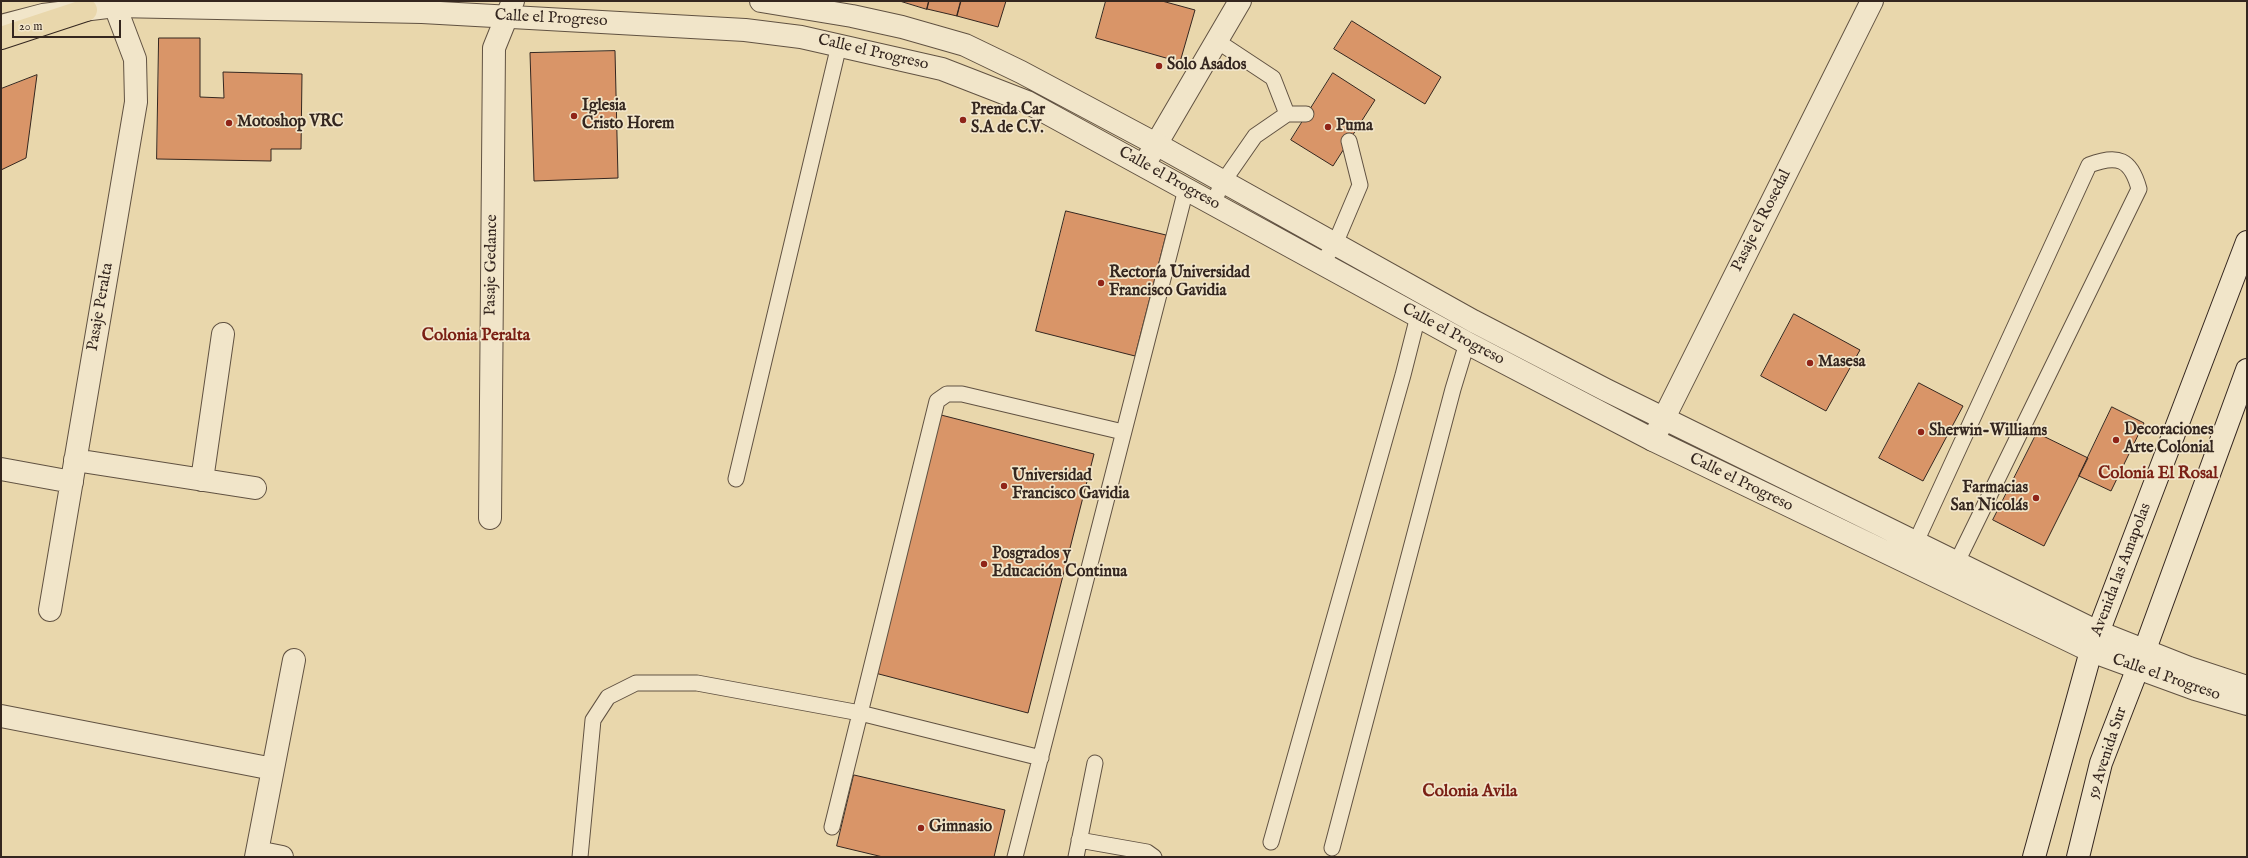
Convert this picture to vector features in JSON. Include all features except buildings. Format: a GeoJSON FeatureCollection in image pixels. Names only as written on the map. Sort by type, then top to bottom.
{"type":"FeatureCollection","features":[{"type":"Feature","properties":{"kind":"main road"},"geometry":{"type":"LineString","coordinates":[[1,38],[86,10]]}},
{"type":"Feature","properties":{"kind":"street","name":"Calle el Progreso"},"geometry":{"type":"LineString","coordinates":[[761,1],[873,21],[965,45],[1021,72],[1156,144],[1473,321],[1956,564],[2094,642]]}},
{"type":"Feature","properties":{"kind":"street"},"geometry":{"type":"LineString","coordinates":[[1144,165],[1240,1]]}},
{"type":"Feature","properties":{"kind":"street","name":"Pasaje el Rosedal"},"geometry":{"type":"LineString","coordinates":[[1653,440],[1872,1]]}},
{"type":"Feature","properties":{"kind":"street","name":"Calle el Progreso"},"geometry":{"type":"LineString","coordinates":[[1,26],[43,15],[115,6],[422,12],[511,9],[745,30],[801,37],[942,69],[1027,102],[1467,343],[1653,440],[2094,642],[2141,660],[2247,687]]}},
{"type":"Feature","properties":{"kind":"street","name":"Pasaje Peralta"},"geometry":{"type":"LineString","coordinates":[[50,610],[136,102],[135,59],[115,6]]}},
{"type":"Feature","properties":{"kind":"street","name":"Pasaje Gedance"},"geometry":{"type":"LineString","coordinates":[[490,518],[494,48],[498,35],[511,9]]}},
{"type":"Feature","properties":{"kind":"street","name":"Avenida las Amapolas"},"geometry":{"type":"LineString","coordinates":[[2094,642],[2247,242]]}},
{"type":"Feature","properties":{"kind":"street"},"geometry":{"type":"LineString","coordinates":[[202,480],[223,334]]}},
{"type":"Feature","properties":{"kind":"street"},"geometry":{"type":"LineString","coordinates":[[2141,660],[2247,370]]}},
{"type":"Feature","properties":{"kind":"street"},"geometry":{"type":"LineString","coordinates":[[75,460],[255,488]]}},
{"type":"Feature","properties":{"kind":"street"},"geometry":{"type":"LineString","coordinates":[[1,469],[72,482]]}},
{"type":"Feature","properties":{"kind":"street"},"geometry":{"type":"LineString","coordinates":[[2034,857],[2094,642]]}},
{"type":"Feature","properties":{"kind":"street"},"geometry":{"type":"LineString","coordinates":[[282,857],[256,854],[294,660]]}},
{"type":"Feature","properties":{"kind":"street","name":"Calle el Progreso"},"geometry":{"type":"LineString","coordinates":[[2141,660],[2195,690],[2247,704]]}},
{"type":"Feature","properties":{"kind":"street","name":"59 Avenida Sur"},"geometry":{"type":"LineString","coordinates":[[2078,857],[2101,763],[2141,660]]}},
{"type":"Feature","properties":{"kind":"street"},"geometry":{"type":"LineString","coordinates":[[1,716],[273,769]]}},
{"type":"Feature","properties":{"kind":"lane"},"geometry":{"type":"LineString","coordinates":[[1217,41],[1273,78],[1286,114]]}},
{"type":"Feature","properties":{"kind":"lane"},"geometry":{"type":"LineString","coordinates":[[736,479],[840,45]]}},
{"type":"Feature","properties":{"kind":"lane"},"geometry":{"type":"LineString","coordinates":[[1213,203],[1224,182],[1255,136],[1286,114],[1306,114]]}},
{"type":"Feature","properties":{"kind":"lane"},"geometry":{"type":"LineString","coordinates":[[1322,263],[1335,244],[1360,185],[1349,141]]}},
{"type":"Feature","properties":{"kind":"lane"},"geometry":{"type":"LineString","coordinates":[[1915,544],[2089,165],[2105,159],[2123,161],[2134,172],[2139,189],[1956,564]]}},
{"type":"Feature","properties":{"kind":"lane"},"geometry":{"type":"LineString","coordinates":[[1015,857],[1186,189]]}},
{"type":"Feature","properties":{"kind":"lane"},"geometry":{"type":"LineString","coordinates":[[1271,842],[1403,375],[1418,316]]}},
{"type":"Feature","properties":{"kind":"lane"},"geometry":{"type":"LineString","coordinates":[[1332,848],[1453,389],[1467,343]]}},
{"type":"Feature","properties":{"kind":"lane"},"geometry":{"type":"LineString","coordinates":[[832,827],[937,401],[947,394],[962,394],[1123,432]]}},
{"type":"Feature","properties":{"kind":"lane"},"geometry":{"type":"LineString","coordinates":[[580,857],[593,720],[608,697],[636,683],[697,683],[860,713],[1041,758]]}},
{"type":"Feature","properties":{"kind":"lane"},"geometry":{"type":"LineString","coordinates":[[1076,857],[1095,763]]}},
{"type":"Feature","properties":{"kind":"lane"},"geometry":{"type":"LineString","coordinates":[[1080,840],[1147,852],[1154,857]]}},
{"type":"Feature","properties":{"kind":"place","name":"Solo Asados"},"geometry":{"type":"Point","coordinates":[1159,66]}},
{"type":"Feature","properties":{"kind":"place","name":"Iglesia Cristo Horem"},"geometry":{"type":"Point","coordinates":[574,116]}},
{"type":"Feature","properties":{"kind":"place","name":"Prenda Car S.A de C.V."},"geometry":{"type":"Point","coordinates":[963,120]}},
{"type":"Feature","properties":{"kind":"place","name":"Motoshop VRC"},"geometry":{"type":"Point","coordinates":[229,123]}},
{"type":"Feature","properties":{"kind":"place","name":"Puma"},"geometry":{"type":"Point","coordinates":[1328,127]}},
{"type":"Feature","properties":{"kind":"place","name":"Rectoría Universidad Francisco Gavidia"},"geometry":{"type":"Point","coordinates":[1101,283]}},
{"type":"Feature","properties":{"kind":"place","name":"Masesa"},"geometry":{"type":"Point","coordinates":[1810,363]}},
{"type":"Feature","properties":{"kind":"place","name":"Sherwin-Williams"},"geometry":{"type":"Point","coordinates":[1921,432]}},
{"type":"Feature","properties":{"kind":"place","name":"Decoraciones Arte Colonial"},"geometry":{"type":"Point","coordinates":[2116,440]}},
{"type":"Feature","properties":{"kind":"place","name":"Universidad Francisco Gavidia"},"geometry":{"type":"Point","coordinates":[1004,486]}},
{"type":"Feature","properties":{"kind":"place","name":"Farmacias San Nicolás"},"geometry":{"type":"Point","coordinates":[2036,498]}},
{"type":"Feature","properties":{"kind":"place","name":"Posgrados y Educación Continua"},"geometry":{"type":"Point","coordinates":[984,564]}},
{"type":"Feature","properties":{"kind":"place","name":"Gimnasio"},"geometry":{"type":"Point","coordinates":[921,828]}},
{"type":"Feature","properties":{"kind":"district","name":"Colonia Peralta"},"geometry":{"type":"Point","coordinates":[476,337]}},
{"type":"Feature","properties":{"kind":"district","name":"Colonia El Rosal"},"geometry":{"type":"Point","coordinates":[2158,475]}},
{"type":"Feature","properties":{"kind":"district","name":"Colonia Avila"},"geometry":{"type":"Point","coordinates":[1470,793]}}]}
